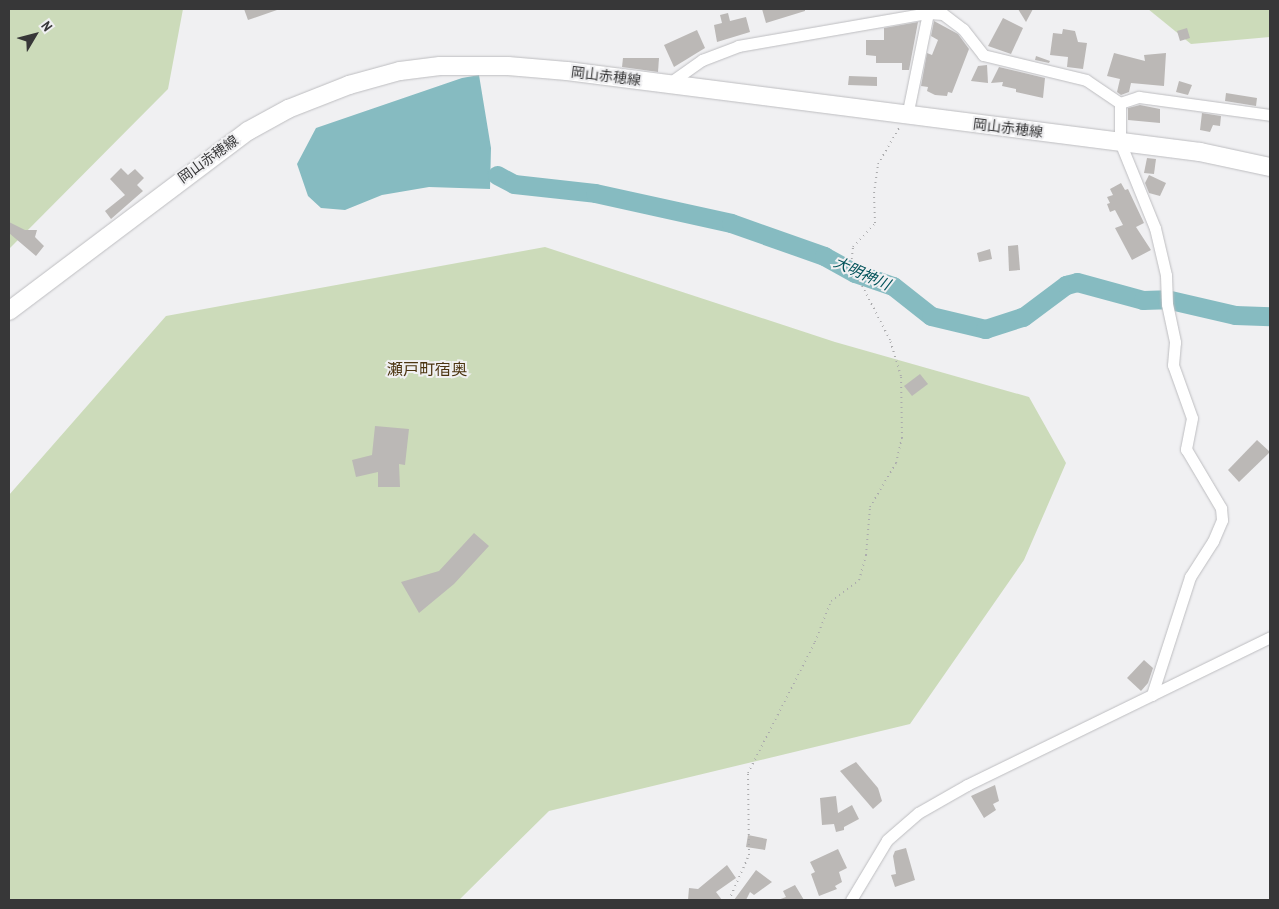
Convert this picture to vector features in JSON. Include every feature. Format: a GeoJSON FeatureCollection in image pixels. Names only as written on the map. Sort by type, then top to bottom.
{"type":"FeatureCollection","features":[{"type":"Feature","properties":{"kind":"main road","name":"岡山赤穂線"},"geometry":{"type":"LineString","coordinates":[[9,311],[248,131],[288,109],[348,85],[400,71],[440,66],[508,66],[668,84],[1200,152],[1270,167]]}},
{"type":"Feature","properties":{"kind":"street"},"geometry":{"type":"LineString","coordinates":[[668,84],[702,60],[738,46],[944,11],[974,39],[983,55],[1086,80],[1120,103],[1139,98],[1270,115]]}},
{"type":"Feature","properties":{"kind":"street"},"geometry":{"type":"LineString","coordinates":[[908,116],[928,13]]}},
{"type":"Feature","properties":{"kind":"street"},"geometry":{"type":"LineString","coordinates":[[1120,103],[1120,142],[1155,228],[1166,275],[1168,304],[1175,342],[1173,365],[1192,418],[1186,449],[1222,508],[1222,520],[1213,542],[1190,578],[1152,695]]}},
{"type":"Feature","properties":{"kind":"street"},"geometry":{"type":"LineString","coordinates":[[851,900],[887,840],[918,813],[1270,636]]}},
{"type":"Feature","properties":{"kind":"path"},"geometry":{"type":"LineString","coordinates":[[729,900],[749,855],[748,773],[815,642],[831,601],[859,580],[866,555],[870,507],[896,463],[904,427],[901,376],[890,340],[851,264],[853,247],[875,224],[874,193],[878,164],[890,141],[908,116]]}},
{"type":"Feature","properties":{"kind":"green space"},"geometry":{"type":"Polygon","coordinates":[[[9,9],[183,9],[168,89],[9,249],[9,9]]]}},
{"type":"Feature","properties":{"kind":"green space"},"geometry":{"type":"Polygon","coordinates":[[[1148,9],[1270,9],[1270,37],[1191,44],[1148,9]]]}},
{"type":"Feature","properties":{"kind":"green space"},"geometry":{"type":"Polygon","coordinates":[[[545,247],[835,342],[1029,397],[1066,463],[1024,560],[910,724],[549,811],[459,900],[9,900],[9,495],[166,316],[545,247]]]}},
{"type":"Feature","properties":{"kind":"water"},"geometry":{"type":"Polygon","coordinates":[[[479,75],[491,148],[490,189],[429,187],[382,195],[345,210],[321,208],[308,196],[297,164],[316,128],[462,78],[479,75]]]}},
{"type":"Feature","properties":{"kind":"building"},"geometry":{"type":"Polygon","coordinates":[[[244,9],[277,9],[277,10],[248,20],[244,9]]]}},
{"type":"Feature","properties":{"kind":"building"},"geometry":{"type":"Polygon","coordinates":[[[762,9],[805,9],[805,11],[766,23],[762,9]]]}},
{"type":"Feature","properties":{"kind":"building"},"geometry":{"type":"Polygon","coordinates":[[[1018,9],[1033,9],[1026,22],[1018,9]]]}},
{"type":"Feature","properties":{"kind":"building"},"geometry":{"type":"Polygon","coordinates":[[[728,13],[730,21],[746,17],[750,32],[717,42],[714,25],[722,23],[720,15],[728,13]]]}},
{"type":"Feature","properties":{"kind":"building"},"geometry":{"type":"Polygon","coordinates":[[[1003,18],[1023,28],[1011,54],[988,46],[1003,18]]]}},
{"type":"Feature","properties":{"kind":"building"},"geometry":{"type":"Polygon","coordinates":[[[934,21],[958,34],[969,49],[952,93],[948,92],[947,96],[935,95],[927,91],[928,87],[921,86],[927,53],[932,55],[938,40],[931,36],[934,21]]]}},
{"type":"Feature","properties":{"kind":"building"},"geometry":{"type":"Polygon","coordinates":[[[918,22],[909,70],[902,70],[902,63],[876,63],[876,56],[866,55],[866,40],[884,40],[884,28],[918,22]]]}},
{"type":"Feature","properties":{"kind":"building"},"geometry":{"type":"Polygon","coordinates":[[[1187,28],[1190,38],[1180,41],[1177,31],[1187,28]]]}},
{"type":"Feature","properties":{"kind":"building"},"geometry":{"type":"Polygon","coordinates":[[[1063,29],[1075,31],[1078,42],[1087,43],[1083,69],[1067,67],[1068,57],[1050,55],[1053,33],[1062,34],[1063,29]]]}},
{"type":"Feature","properties":{"kind":"building"},"geometry":{"type":"Polygon","coordinates":[[[697,30],[705,48],[674,67],[664,45],[697,30]]]}},
{"type":"Feature","properties":{"kind":"building"},"geometry":{"type":"Polygon","coordinates":[[[1114,53],[1145,61],[1144,55],[1166,53],[1164,86],[1131,83],[1129,92],[1121,95],[1117,92],[1120,79],[1107,76],[1114,53]]]}},
{"type":"Feature","properties":{"kind":"building"},"geometry":{"type":"Polygon","coordinates":[[[1036,56],[1050,61],[1049,63],[1035,60],[1036,56]]]}},
{"type":"Feature","properties":{"kind":"building"},"geometry":{"type":"Polygon","coordinates":[[[623,58],[659,58],[658,72],[622,67],[623,58]]]}},
{"type":"Feature","properties":{"kind":"building"},"geometry":{"type":"Polygon","coordinates":[[[987,65],[988,83],[971,81],[978,66],[987,65]]]}},
{"type":"Feature","properties":{"kind":"building"},"geometry":{"type":"Polygon","coordinates":[[[999,67],[1045,78],[1043,98],[1016,92],[1016,89],[1002,86],[1003,82],[991,83],[999,67]]]}},
{"type":"Feature","properties":{"kind":"building"},"geometry":{"type":"Polygon","coordinates":[[[849,76],[877,77],[877,86],[848,85],[849,76]]]}},
{"type":"Feature","properties":{"kind":"building"},"geometry":{"type":"Polygon","coordinates":[[[1179,81],[1192,85],[1188,95],[1176,92],[1179,81]]]}},
{"type":"Feature","properties":{"kind":"building"},"geometry":{"type":"Polygon","coordinates":[[[1226,93],[1257,98],[1256,106],[1225,101],[1226,93]]]}},
{"type":"Feature","properties":{"kind":"building"},"geometry":{"type":"Polygon","coordinates":[[[1140,105],[1160,109],[1160,123],[1128,120],[1128,108],[1140,105]]]}},
{"type":"Feature","properties":{"kind":"building"},"geometry":{"type":"Polygon","coordinates":[[[1202,113],[1221,116],[1220,126],[1213,125],[1210,132],[1200,130],[1202,113]]]}},
{"type":"Feature","properties":{"kind":"building"},"geometry":{"type":"Polygon","coordinates":[[[1147,158],[1156,159],[1154,174],[1144,173],[1147,158]]]}},
{"type":"Feature","properties":{"kind":"building"},"geometry":{"type":"Polygon","coordinates":[[[121,168],[128,175],[135,169],[144,178],[137,185],[143,191],[111,219],[105,211],[125,195],[110,179],[121,168]]]}},
{"type":"Feature","properties":{"kind":"building"},"geometry":{"type":"Polygon","coordinates":[[[1149,175],[1166,183],[1160,196],[1149,193],[1145,183],[1149,175]]]}},
{"type":"Feature","properties":{"kind":"building"},"geometry":{"type":"Polygon","coordinates":[[[1121,183],[1125,190],[1128,189],[1144,223],[1136,227],[1151,250],[1132,260],[1115,228],[1123,225],[1115,210],[1110,212],[1107,204],[1110,203],[1107,197],[1113,195],[1110,189],[1121,183]]]}},
{"type":"Feature","properties":{"kind":"building"},"geometry":{"type":"Polygon","coordinates":[[[9,222],[25,230],[37,230],[35,237],[44,246],[36,256],[9,233],[9,222]]]}},
{"type":"Feature","properties":{"kind":"building"},"geometry":{"type":"Polygon","coordinates":[[[1018,245],[1020,270],[1009,271],[1008,246],[1018,245]]]}},
{"type":"Feature","properties":{"kind":"building"},"geometry":{"type":"Polygon","coordinates":[[[990,249],[992,259],[979,262],[977,253],[990,249]]]}},
{"type":"Feature","properties":{"kind":"building"},"geometry":{"type":"Polygon","coordinates":[[[920,374],[928,384],[912,396],[904,386],[920,374]]]}},
{"type":"Feature","properties":{"kind":"building"},"geometry":{"type":"Polygon","coordinates":[[[375,426],[409,429],[405,465],[399,464],[400,487],[378,487],[378,472],[356,477],[352,460],[372,455],[375,426]]]}},
{"type":"Feature","properties":{"kind":"building"},"geometry":{"type":"Polygon","coordinates":[[[1257,440],[1270,452],[1239,482],[1228,470],[1257,440]]]}},
{"type":"Feature","properties":{"kind":"building"},"geometry":{"type":"Polygon","coordinates":[[[474,533],[489,546],[454,584],[419,613],[401,582],[439,571],[474,533]]]}},
{"type":"Feature","properties":{"kind":"building"},"geometry":{"type":"Polygon","coordinates":[[[1144,660],[1153,668],[1148,683],[1141,691],[1127,678],[1144,660]]]}},
{"type":"Feature","properties":{"kind":"building"},"geometry":{"type":"Polygon","coordinates":[[[856,762],[878,788],[882,801],[873,809],[840,771],[856,762]]]}},
{"type":"Feature","properties":{"kind":"building"},"geometry":{"type":"Polygon","coordinates":[[[995,785],[999,801],[993,804],[996,810],[984,818],[971,796],[995,785]]]}},
{"type":"Feature","properties":{"kind":"building"},"geometry":{"type":"Polygon","coordinates":[[[836,796],[838,813],[852,805],[859,819],[844,827],[844,830],[836,832],[834,824],[822,825],[820,798],[836,796]]]}},
{"type":"Feature","properties":{"kind":"building"},"geometry":{"type":"Polygon","coordinates":[[[748,835],[767,839],[765,850],[746,847],[748,835]]]}},
{"type":"Feature","properties":{"kind":"building"},"geometry":{"type":"Polygon","coordinates":[[[906,848],[915,880],[895,887],[891,875],[896,874],[893,856],[895,851],[906,848]]]}},
{"type":"Feature","properties":{"kind":"building"},"geometry":{"type":"Polygon","coordinates":[[[838,849],[847,868],[839,872],[842,882],[835,886],[837,889],[819,896],[811,874],[815,872],[810,862],[838,849]]]}},
{"type":"Feature","properties":{"kind":"building"},"geometry":{"type":"Polygon","coordinates":[[[727,865],[736,878],[716,892],[722,900],[688,900],[689,888],[698,889],[727,865]]]}},
{"type":"Feature","properties":{"kind":"building"},"geometry":{"type":"Polygon","coordinates":[[[756,870],[772,882],[754,895],[750,892],[746,900],[734,900],[756,870]]]}},
{"type":"Feature","properties":{"kind":"building"},"geometry":{"type":"Polygon","coordinates":[[[795,885],[804,900],[778,900],[786,897],[783,891],[795,885]]]}},
{"type":"Feature","properties":{"kind":"waterway"},"geometry":{"type":"LineString","coordinates":[[488,172],[497,175]]}},
{"type":"Feature","properties":{"kind":"waterway","name":"大明神川"},"geometry":{"type":"LineString","coordinates":[[497,175],[514,184],[595,193],[731,223],[824,256],[855,273],[893,286],[931,316],[985,329],[1023,317],[1066,285],[1077,282],[1143,300],[1166,299],[1235,315],[1270,316]]}},
{"type":"Feature","properties":{"kind":"district","name":"瀬戸町宿奥"},"geometry":{"type":"Point","coordinates":[427,369]}}]}
